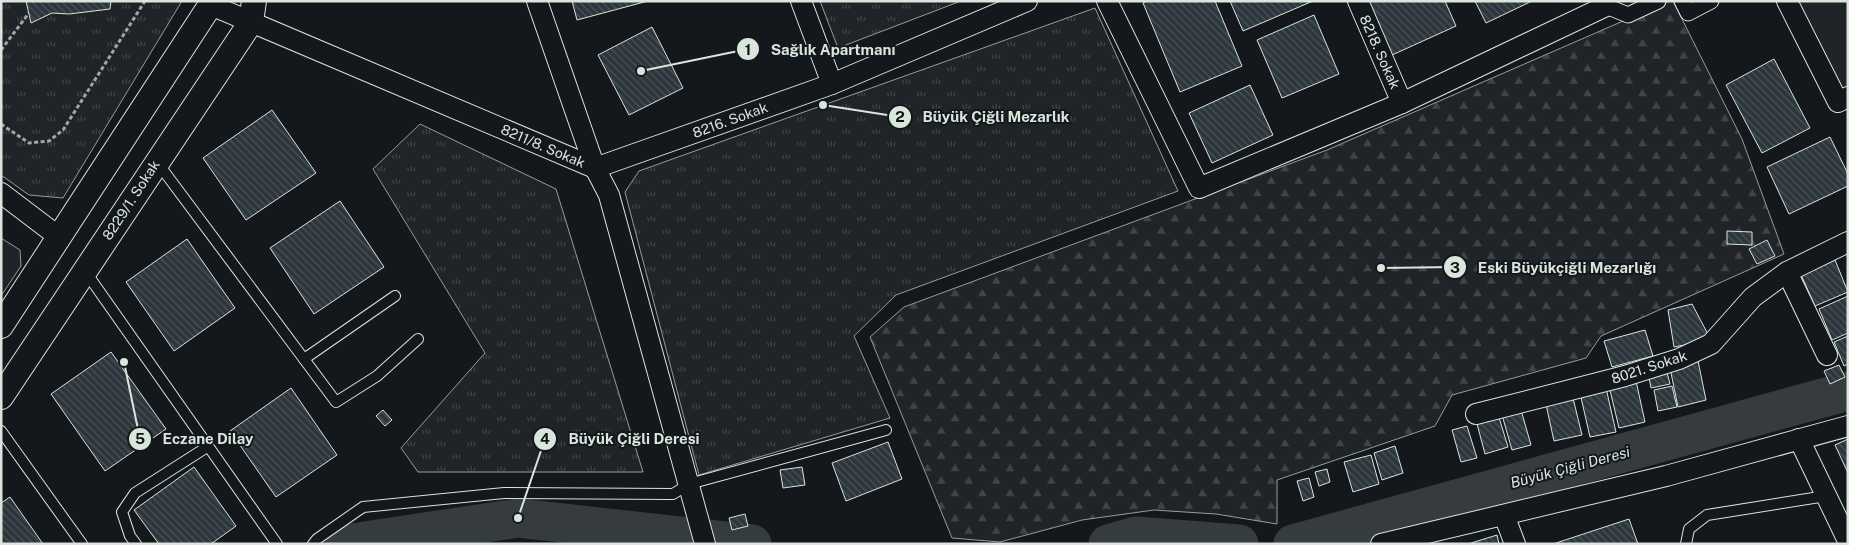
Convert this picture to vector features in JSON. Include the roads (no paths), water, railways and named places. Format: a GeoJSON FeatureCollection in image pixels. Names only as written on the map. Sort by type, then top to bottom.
{"type":"FeatureCollection","features":[{"type":"Feature","properties":{"kind":"street"},"geometry":{"type":"LineString","coordinates":[[537,1],[595,168]]}},
{"type":"Feature","properties":{"kind":"street"},"geometry":{"type":"LineString","coordinates":[[801,1],[832,84]]}},
{"type":"Feature","properties":{"kind":"street","name":"8216. Sokak"},"geometry":{"type":"LineString","coordinates":[[595,168],[832,84],[1027,1]]}},
{"type":"Feature","properties":{"kind":"street"},"geometry":{"type":"LineString","coordinates":[[1106,1],[1199,188],[1402,103],[1605,4],[1628,15],[1658,1]]}},
{"type":"Feature","properties":{"kind":"street","name":"8218. Sokak"},"geometry":{"type":"LineString","coordinates":[[1358,1],[1402,103]]}},
{"type":"Feature","properties":{"kind":"street"},"geometry":{"type":"LineString","coordinates":[[1682,1],[1688,13],[1711,1]]}},
{"type":"Feature","properties":{"kind":"street"},"geometry":{"type":"LineString","coordinates":[[1787,1],[1838,102],[1848,97]]}},
{"type":"Feature","properties":{"kind":"street"},"geometry":{"type":"LineString","coordinates":[[1,326],[212,3]]}},
{"type":"Feature","properties":{"kind":"street","name":"8211/8. Sokak"},"geometry":{"type":"LineString","coordinates":[[212,3],[252,12],[595,168],[609,195],[689,484],[696,516],[706,544]]}},
{"type":"Feature","properties":{"kind":"street","name":"8229/1. Sokak"},"geometry":{"type":"LineString","coordinates":[[1,397],[157,161],[252,12]]}},
{"type":"Feature","properties":{"kind":"street"},"geometry":{"type":"LineString","coordinates":[[1,192],[59,237]]}},
{"type":"Feature","properties":{"kind":"street","name":"8021. Sokak"},"geometry":{"type":"LineString","coordinates":[[1476,414],[1624,376],[1679,359],[1711,344],[1753,298],[1787,272],[1848,242]]}},
{"type":"Feature","properties":{"kind":"street"},"geometry":{"type":"LineString","coordinates":[[1787,272],[1827,355]]}},
{"type":"Feature","properties":{"kind":"street"},"geometry":{"type":"LineString","coordinates":[[1381,544],[1446,536],[1504,515],[1666,476],[1848,426]]}},
{"type":"Feature","properties":{"kind":"street"},"geometry":{"type":"LineString","coordinates":[[1799,439],[1848,541]]}},
{"type":"Feature","properties":{"kind":"street"},"geometry":{"type":"LineString","coordinates":[[1504,515],[1516,544]]}},
{"type":"Feature","properties":{"kind":"lane"},"geometry":{"type":"LineString","coordinates":[[157,161],[336,402],[377,376],[418,339]]}},
{"type":"Feature","properties":{"kind":"lane"},"geometry":{"type":"LineString","coordinates":[[85,270],[207,447],[277,544]]}},
{"type":"Feature","properties":{"kind":"lane"},"geometry":{"type":"LineString","coordinates":[[304,359],[395,296]]}},
{"type":"Feature","properties":{"kind":"lane"},"geometry":{"type":"LineString","coordinates":[[313,544],[363,507],[504,493],[673,494],[689,484],[886,430]]}},
{"type":"Feature","properties":{"kind":"lane"},"geometry":{"type":"LineString","coordinates":[[1,432],[82,544]]}},
{"type":"Feature","properties":{"kind":"lane"},"geometry":{"type":"LineString","coordinates":[[136,544],[130,536],[122,512],[135,493],[207,447]]}},
{"type":"Feature","properties":{"kind":"lane"},"geometry":{"type":"LineString","coordinates":[[1686,544],[1689,529],[1707,515],[1826,496]]}},
{"type":"Feature","properties":{"kind":"waterway","name":"Büyük Çiğli Deresi"},"geometry":{"type":"LineString","coordinates":[[1293,544],[1848,391]]}},
{"type":"Feature","properties":{"kind":"waterway","name":"Büyük Çiğli Deresi"},"geometry":{"type":"LineString","coordinates":[[345,544],[518,518],[752,544]]}},
{"type":"Feature","properties":{"kind":"waterway","name":"Büyük Çiğli Deresi"},"geometry":{"type":"LineString","coordinates":[[1108,544],[1136,536],[1239,544]]}},
{"type":"Feature","properties":{"kind":"place","name":"Sağlık Apartmanı"},"geometry":{"type":"Point","coordinates":[641,71]}},
{"type":"Feature","properties":{"kind":"place","name":"Büyük Çiğli Mezarlık"},"geometry":{"type":"Point","coordinates":[823,105]}},
{"type":"Feature","properties":{"kind":"place","name":"Eski Büyükçiğli Mezarlığı"},"geometry":{"type":"Point","coordinates":[1381,268]}},
{"type":"Feature","properties":{"kind":"place","name":"Eczane Dilay"},"geometry":{"type":"Point","coordinates":[124,362]}},
{"type":"Feature","properties":{"kind":"place","name":"Büyük Çiğli Deresi"},"geometry":{"type":"Point","coordinates":[518,518]}}]}
